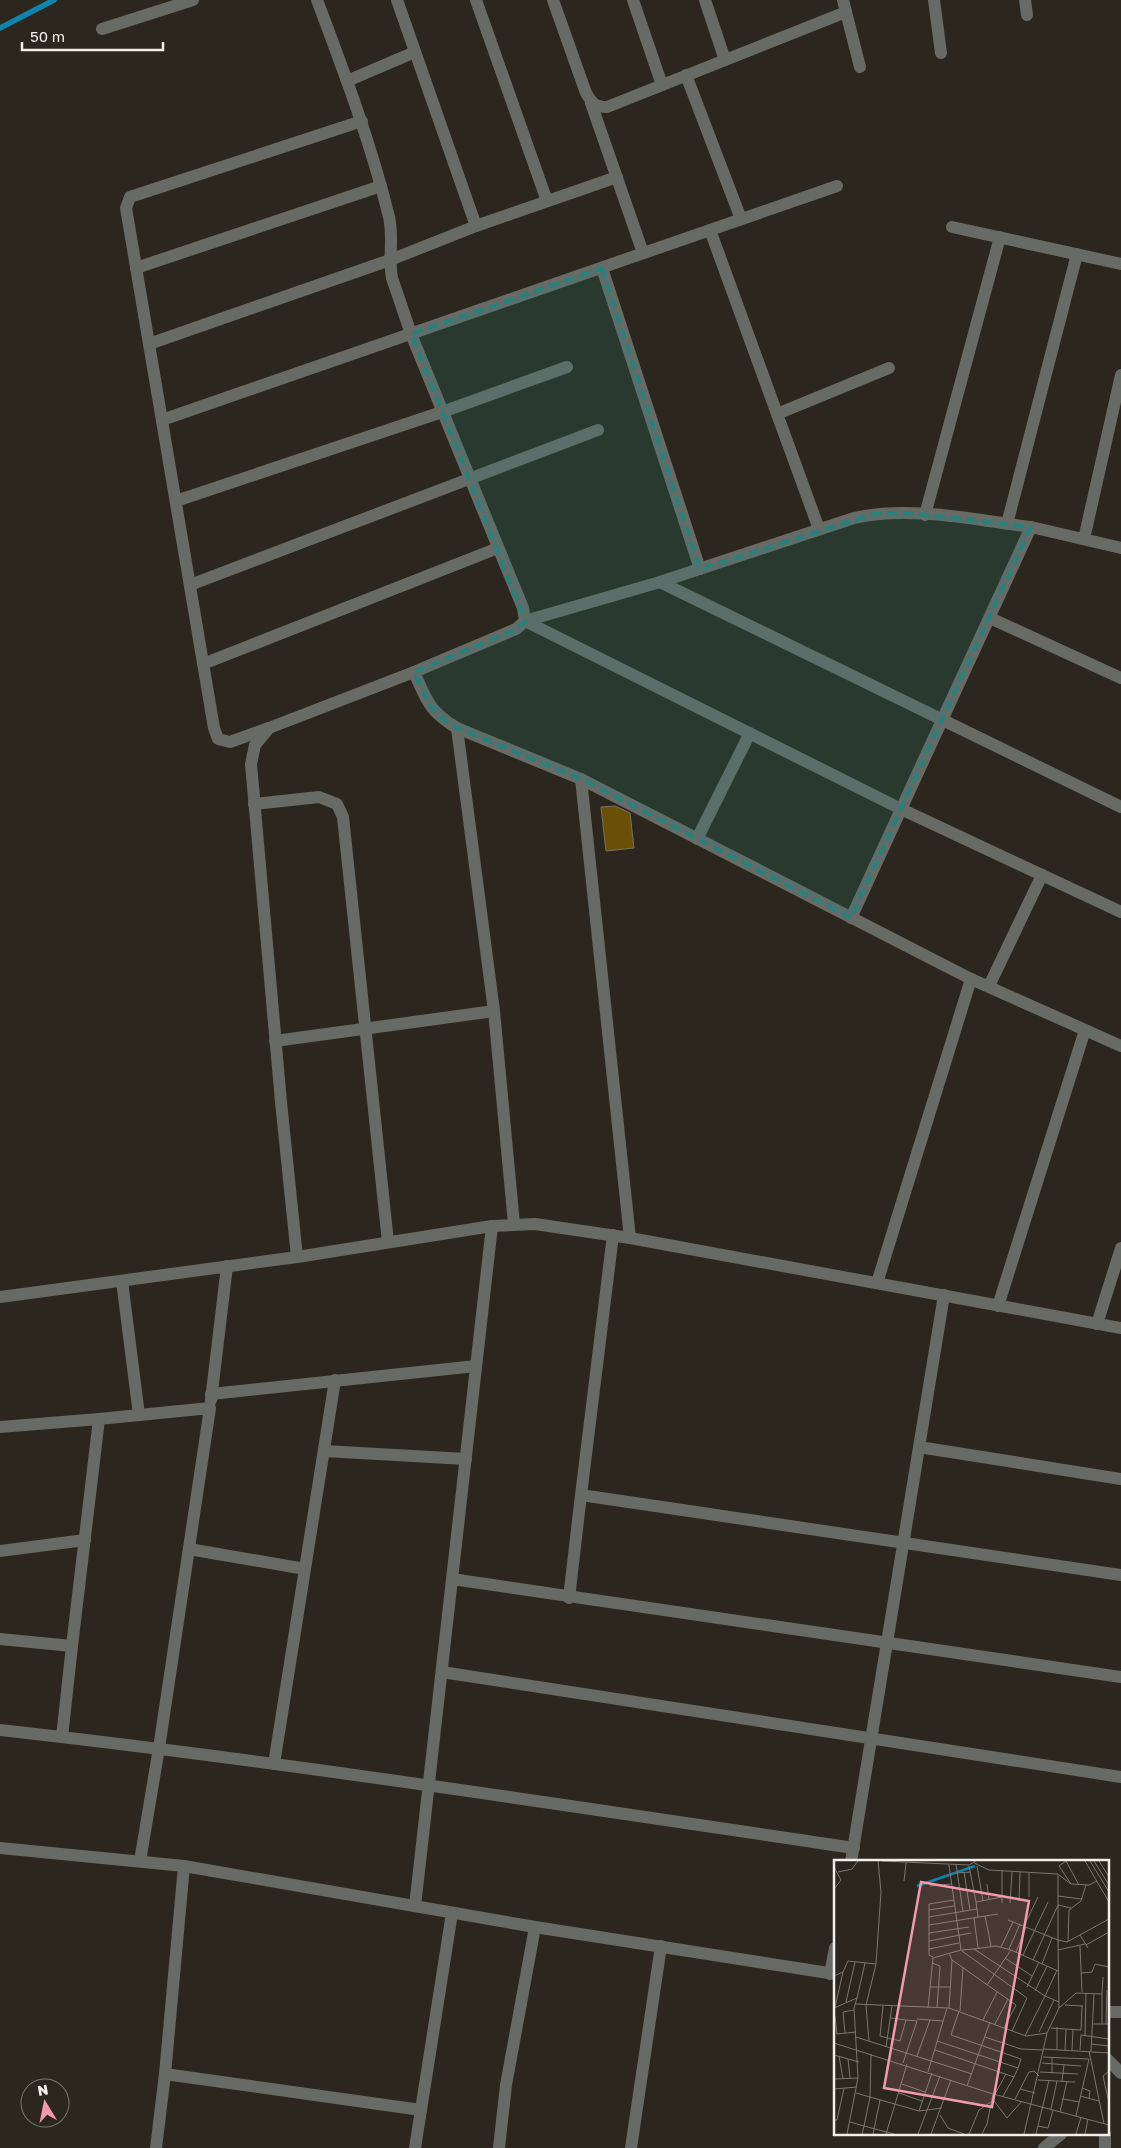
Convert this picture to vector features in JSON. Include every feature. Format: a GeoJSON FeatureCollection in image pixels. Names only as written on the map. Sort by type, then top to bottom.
{"type":"FeatureCollection","features":[{"type":"Feature","properties":{"kind":"street"},"geometry":{"type":"LineString","coordinates":[[102,29],[193,0]]}},
{"type":"Feature","properties":{"kind":"street"},"geometry":{"type":"LineString","coordinates":[[317,0],[362,121],[380,186],[392,237],[390,260],[392,278],[411,334],[523,608],[525,621]]}},
{"type":"Feature","properties":{"kind":"street"},"geometry":{"type":"LineString","coordinates":[[397,0],[476,226]]}},
{"type":"Feature","properties":{"kind":"street"},"geometry":{"type":"LineString","coordinates":[[476,0],[547,201]]}},
{"type":"Feature","properties":{"kind":"street"},"geometry":{"type":"LineString","coordinates":[[553,0],[643,253]]}},
{"type":"Feature","properties":{"kind":"street"},"geometry":{"type":"LineString","coordinates":[[633,0],[662,85]]}},
{"type":"Feature","properties":{"kind":"street"},"geometry":{"type":"LineString","coordinates":[[705,0],[725,60]]}},
{"type":"Feature","properties":{"kind":"street"},"geometry":{"type":"LineString","coordinates":[[934,0],[941,53]]}},
{"type":"Feature","properties":{"kind":"street"},"geometry":{"type":"LineString","coordinates":[[1025,0],[1028,15]]}},
{"type":"Feature","properties":{"kind":"street"},"geometry":{"type":"LineString","coordinates":[[591,103],[598,106],[607,106],[686,76],[845,6],[860,67]]}},
{"type":"Feature","properties":{"kind":"street"},"geometry":{"type":"LineString","coordinates":[[347,80],[415,52]]}},
{"type":"Feature","properties":{"kind":"street"},"geometry":{"type":"LineString","coordinates":[[686,76],[742,219]]}},
{"type":"Feature","properties":{"kind":"street"},"geometry":{"type":"LineString","coordinates":[[362,121],[130,197],[126,208],[214,728],[218,739],[230,742],[269,728],[414,672],[516,629],[525,621],[660,582],[873,514],[892,512],[1031,527],[1121,548]]}},
{"type":"Feature","properties":{"kind":"street"},"geometry":{"type":"LineString","coordinates":[[149,344],[390,260],[476,226],[617,177]]}},
{"type":"Feature","properties":{"kind":"street"},"geometry":{"type":"LineString","coordinates":[[136,268],[380,186]]}},
{"type":"Feature","properties":{"kind":"street"},"geometry":{"type":"LineString","coordinates":[[162,420],[837,186]]}},
{"type":"Feature","properties":{"kind":"street"},"geometry":{"type":"LineString","coordinates":[[952,227],[1121,264]]}},
{"type":"Feature","properties":{"kind":"street"},"geometry":{"type":"LineString","coordinates":[[710,230],[819,530]]}},
{"type":"Feature","properties":{"kind":"street"},"geometry":{"type":"LineString","coordinates":[[925,515],[1000,237]]}},
{"type":"Feature","properties":{"kind":"street"},"geometry":{"type":"LineString","coordinates":[[1007,524],[1077,254]]}},
{"type":"Feature","properties":{"kind":"street"},"geometry":{"type":"LineString","coordinates":[[602,268],[700,569]]}},
{"type":"Feature","properties":{"kind":"street"},"geometry":{"type":"LineString","coordinates":[[176,501],[442,412],[567,367]]}},
{"type":"Feature","properties":{"kind":"street"},"geometry":{"type":"LineString","coordinates":[[777,414],[889,368]]}},
{"type":"Feature","properties":{"kind":"street"},"geometry":{"type":"LineString","coordinates":[[1084,539],[1121,375]]}},
{"type":"Feature","properties":{"kind":"street"},"geometry":{"type":"LineString","coordinates":[[190,585],[598,430]]}},
{"type":"Feature","properties":{"kind":"street"},"geometry":{"type":"LineString","coordinates":[[851,918],[940,720],[990,618],[1031,527]]}},
{"type":"Feature","properties":{"kind":"street"},"geometry":{"type":"LineString","coordinates":[[203,664],[498,548]]}},
{"type":"Feature","properties":{"kind":"street"},"geometry":{"type":"LineString","coordinates":[[660,582],[1121,807]]}},
{"type":"Feature","properties":{"kind":"street"},"geometry":{"type":"LineString","coordinates":[[990,618],[1121,678]]}},
{"type":"Feature","properties":{"kind":"street"},"geometry":{"type":"LineString","coordinates":[[525,621],[901,809],[1121,912]]}},
{"type":"Feature","properties":{"kind":"street"},"geometry":{"type":"LineString","coordinates":[[414,672],[428,703],[439,717],[457,728],[581,779],[970,979],[1121,1046]]}},
{"type":"Feature","properties":{"kind":"street"},"geometry":{"type":"LineString","coordinates":[[269,728],[255,745],[251,764],[297,1257]]}},
{"type":"Feature","properties":{"kind":"street"},"geometry":{"type":"LineString","coordinates":[[457,728],[494,1011],[514,1224]]}},
{"type":"Feature","properties":{"kind":"street"},"geometry":{"type":"LineString","coordinates":[[697,839],[750,733]]}},
{"type":"Feature","properties":{"kind":"street"},"geometry":{"type":"LineString","coordinates":[[581,779],[630,1238]]}},
{"type":"Feature","properties":{"kind":"street"},"geometry":{"type":"LineString","coordinates":[[254,804],[319,797],[337,804],[343,817],[388,1242]]}},
{"type":"Feature","properties":{"kind":"street"},"geometry":{"type":"LineString","coordinates":[[989,986],[1042,875]]}},
{"type":"Feature","properties":{"kind":"street"},"geometry":{"type":"LineString","coordinates":[[877,1283],[970,979]]}},
{"type":"Feature","properties":{"kind":"street"},"geometry":{"type":"LineString","coordinates":[[276,1041],[494,1011]]}},
{"type":"Feature","properties":{"kind":"street"},"geometry":{"type":"LineString","coordinates":[[998,1306],[1085,1030]]}},
{"type":"Feature","properties":{"kind":"street"},"geometry":{"type":"LineString","coordinates":[[0,1297],[297,1257],[492,1226],[535,1224],[630,1238],[1121,1328]]}},
{"type":"Feature","properties":{"kind":"street"},"geometry":{"type":"LineString","coordinates":[[415,1906],[492,1226]]}},
{"type":"Feature","properties":{"kind":"street"},"geometry":{"type":"LineString","coordinates":[[569,1598],[613,1235]]}},
{"type":"Feature","properties":{"kind":"street"},"geometry":{"type":"LineString","coordinates":[[1097,1324],[1121,1248]]}},
{"type":"Feature","properties":{"kind":"street"},"geometry":{"type":"LineString","coordinates":[[140,1862],[210,1408],[227,1266]]}},
{"type":"Feature","properties":{"kind":"street"},"geometry":{"type":"LineString","coordinates":[[122,1280],[139,1415]]}},
{"type":"Feature","properties":{"kind":"street"},"geometry":{"type":"LineString","coordinates":[[851,1860],[944,1296]]}},
{"type":"Feature","properties":{"kind":"street"},"geometry":{"type":"LineString","coordinates":[[211,1394],[476,1366]]}},
{"type":"Feature","properties":{"kind":"street"},"geometry":{"type":"LineString","coordinates":[[274,1764],[335,1380]]}},
{"type":"Feature","properties":{"kind":"street"},"geometry":{"type":"LineString","coordinates":[[0,1427],[210,1408]]}},
{"type":"Feature","properties":{"kind":"street"},"geometry":{"type":"LineString","coordinates":[[62,1737],[99,1419]]}},
{"type":"Feature","properties":{"kind":"street"},"geometry":{"type":"LineString","coordinates":[[919,1447],[1121,1479]]}},
{"type":"Feature","properties":{"kind":"street"},"geometry":{"type":"LineString","coordinates":[[324,1451],[466,1459]]}},
{"type":"Feature","properties":{"kind":"street"},"geometry":{"type":"LineString","coordinates":[[582,1495],[1121,1576]]}},
{"type":"Feature","properties":{"kind":"street"},"geometry":{"type":"LineString","coordinates":[[0,1551],[85,1540]]}},
{"type":"Feature","properties":{"kind":"street"},"geometry":{"type":"LineString","coordinates":[[189,1549],[305,1569]]}},
{"type":"Feature","properties":{"kind":"street"},"geometry":{"type":"LineString","coordinates":[[452,1580],[887,1645],[1121,1677]]}},
{"type":"Feature","properties":{"kind":"street"},"geometry":{"type":"LineString","coordinates":[[0,1639],[72,1646]]}},
{"type":"Feature","properties":{"kind":"street"},"geometry":{"type":"LineString","coordinates":[[442,1672],[1121,1777]]}},
{"type":"Feature","properties":{"kind":"street"},"geometry":{"type":"LineString","coordinates":[[0,1730],[159,1748],[429,1785],[854,1848]]}},
{"type":"Feature","properties":{"kind":"street"},"geometry":{"type":"LineString","coordinates":[[0,1848],[184,1866],[535,1927],[832,1974],[834,1957]]}},
{"type":"Feature","properties":{"kind":"street"},"geometry":{"type":"LineString","coordinates":[[156,2148],[166,2074],[184,1866]]}},
{"type":"Feature","properties":{"kind":"street"},"geometry":{"type":"LineString","coordinates":[[416,2148],[452,1912]]}},
{"type":"Feature","properties":{"kind":"street"},"geometry":{"type":"LineString","coordinates":[[499,2148],[506,2085],[535,1927]]}},
{"type":"Feature","properties":{"kind":"street"},"geometry":{"type":"LineString","coordinates":[[632,2148],[661,1946]]}},
{"type":"Feature","properties":{"kind":"street"},"geometry":{"type":"LineString","coordinates":[[1108,2012],[1121,2012]]}},
{"type":"Feature","properties":{"kind":"street"},"geometry":{"type":"LineString","coordinates":[[1108,2060],[1121,2073]]}},
{"type":"Feature","properties":{"kind":"street"},"geometry":{"type":"LineString","coordinates":[[166,2074],[421,2110]]}},
{"type":"Feature","properties":{"kind":"street"},"geometry":{"type":"LineString","coordinates":[[1044,2148],[1059,2136]]}},
{"type":"Feature","properties":{"kind":"highlighted area"},"geometry":{"type":"Polygon","coordinates":[[[602,268],[700,569],[873,514],[910,513],[1031,527],[851,918],[581,779],[457,728],[439,717],[428,703],[414,672],[516,629],[525,621],[411,334],[602,268]]]}},
{"type":"Feature","properties":{"kind":"building"},"geometry":{"type":"Polygon","coordinates":[[[615,806],[630,813],[634,848],[606,851],[601,807],[615,806]]]}},
{"type":"Feature","properties":{"kind":"waterway"},"geometry":{"type":"LineString","coordinates":[[0,28],[54,0]]}}]}
